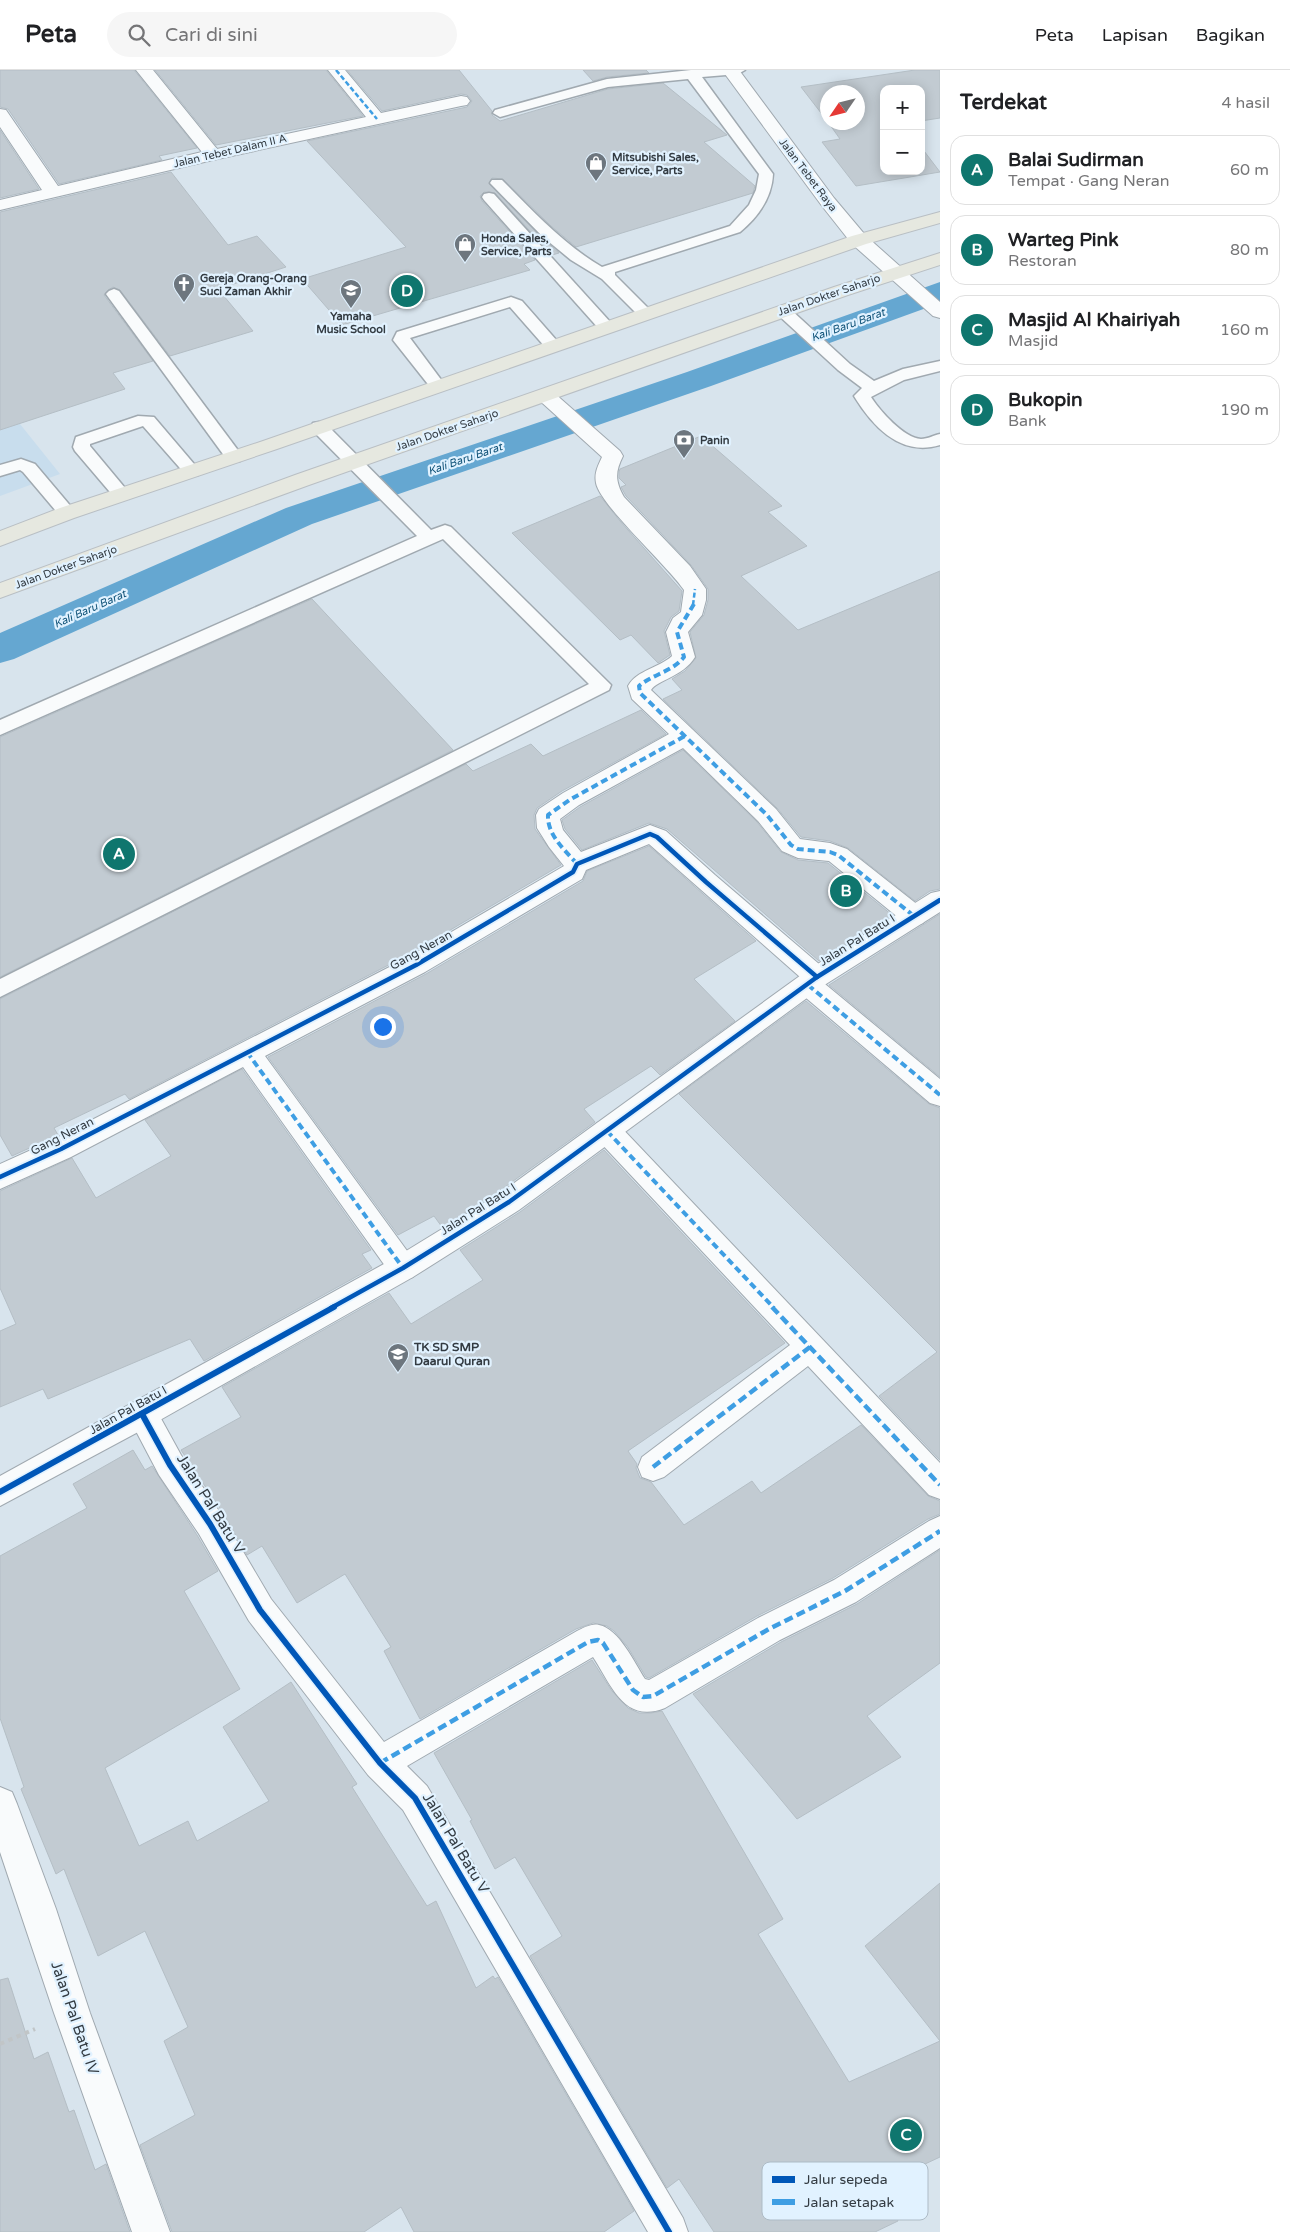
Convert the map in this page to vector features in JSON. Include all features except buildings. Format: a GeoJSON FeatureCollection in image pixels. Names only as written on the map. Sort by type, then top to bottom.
{"type":"FeatureCollection","features":[{"type":"Feature","properties":{"kind":"main road"},"geometry":{"type":"LineString","coordinates":[[0,539],[67,513],[645,313],[859,240],[940,217]]}},
{"type":"Feature","properties":{"kind":"main road","name":"Jalan Dokter Saharjo"},"geometry":{"type":"LineString","coordinates":[[0,591],[302,480],[546,396],[783,311],[901,277],[940,259]]}},
{"type":"Feature","properties":{"kind":"main road"},"geometry":{"type":"LineString","coordinates":[[270,444],[302,480]]}},
{"type":"Feature","properties":{"kind":"street"},"geometry":{"type":"LineString","coordinates":[[144,70],[212,155]]}},
{"type":"Feature","properties":{"kind":"street"},"geometry":{"type":"LineString","coordinates":[[336,70],[377,119]]}},
{"type":"Feature","properties":{"kind":"street","name":"Jalan Tebet Raya"},"geometry":{"type":"LineString","coordinates":[[730,70],[828,202],[859,240],[940,312]]}},
{"type":"Feature","properties":{"kind":"street","name":"Jalan Tebet Dalam II A"},"geometry":{"type":"LineString","coordinates":[[0,205],[212,155],[461,100]]}},
{"type":"Feature","properties":{"kind":"street"},"geometry":{"type":"LineString","coordinates":[[0,114],[53,192]]}},
{"type":"Feature","properties":{"kind":"street"},"geometry":{"type":"LineString","coordinates":[[546,396],[612,456],[606,470],[606,484],[630,517],[682,571],[695,589],[695,600],[691,615],[681,623],[677,632],[684,657],[681,662],[668,671],[645,680],[639,686],[640,693],[767,815],[791,845],[806,851],[830,852],[838,855],[914,916]]}},
{"type":"Feature","properties":{"kind":"street"},"geometry":{"type":"LineString","coordinates":[[577,864],[550,829],[546,821],[548,814],[571,799],[685,736]]}},
{"type":"Feature","properties":{"kind":"street","name":"Gang Neran"},"geometry":{"type":"LineString","coordinates":[[0,1177],[61,1149],[416,966],[573,872],[577,864],[650,834],[654,835],[812,981]]}},
{"type":"Feature","properties":{"kind":"street","name":"Jalan Pal Batu I"},"geometry":{"type":"LineString","coordinates":[[0,1492],[403,1268],[509,1202],[812,981],[940,900]]}},
{"type":"Feature","properties":{"kind":"street"},"geometry":{"type":"LineString","coordinates":[[812,981],[940,1095]]}},
{"type":"Feature","properties":{"kind":"street"},"geometry":{"type":"LineString","coordinates":[[247,1052],[403,1268]]}},
{"type":"Feature","properties":{"kind":"street"},"geometry":{"type":"LineString","coordinates":[[607,1131],[940,1485]]}},
{"type":"Feature","properties":{"kind":"street"},"geometry":{"type":"LineString","coordinates":[[653,1467],[810,1347]]}},
{"type":"Feature","properties":{"kind":"street","name":"Jalan Pal Batu V"},"geometry":{"type":"LineString","coordinates":[[142,1414],[170,1465],[210,1524],[260,1610],[380,1764],[415,1798],[669,2232]]}},
{"type":"Feature","properties":{"kind":"street"},"geometry":{"type":"LineString","coordinates":[[380,1764],[588,1642],[598,1640],[603,1643],[633,1690],[643,1697],[653,1696],[768,1629],[852,1586],[940,1531]]}},
{"type":"Feature","properties":{"kind":"street","name":"Jalan Pal Batu IV"},"geometry":{"type":"LineString","coordinates":[[0,1807],[72,2013],[152,2232]]}},
{"type":"Feature","properties":{"kind":"lane"},"geometry":{"type":"LineString","coordinates":[[500,113],[607,83],[738,70]]}},
{"type":"Feature","properties":{"kind":"lane"},"geometry":{"type":"LineString","coordinates":[[606,276],[607,270],[735,229],[747,220],[765,188],[766,174],[692,74]]}},
{"type":"Feature","properties":{"kind":"lane"},"geometry":{"type":"LineString","coordinates":[[497,183],[548,235],[572,254],[606,276],[645,313]]}},
{"type":"Feature","properties":{"kind":"lane"},"geometry":{"type":"LineString","coordinates":[[489,197],[606,327]]}},
{"type":"Feature","properties":{"kind":"lane"},"geometry":{"type":"LineString","coordinates":[[114,294],[234,456]]}},
{"type":"Feature","properties":{"kind":"lane"},"geometry":{"type":"LineString","coordinates":[[437,385],[401,340],[403,335],[511,302],[516,304],[552,345]]}},
{"type":"Feature","properties":{"kind":"lane"},"geometry":{"type":"LineString","coordinates":[[783,311],[844,367],[872,388]]}},
{"type":"Feature","properties":{"kind":"lane"},"geometry":{"type":"LineString","coordinates":[[940,366],[910,373],[872,388],[862,396],[868,408],[906,440],[920,444],[940,439]]}},
{"type":"Feature","properties":{"kind":"lane"},"geometry":{"type":"LineString","coordinates":[[122,494],[81,447],[82,441],[138,421],[148,421],[192,471]]}},
{"type":"Feature","properties":{"kind":"lane"},"geometry":{"type":"LineString","coordinates":[[319,427],[428,538]]}},
{"type":"Feature","properties":{"kind":"lane"},"geometry":{"type":"LineString","coordinates":[[0,471],[21,464],[29,468],[67,513]]}},
{"type":"Feature","properties":{"kind":"lane"},"geometry":{"type":"LineString","coordinates":[[0,728],[445,531],[602,685],[0,989]]}},
{"type":"Feature","properties":{"kind":"shaded area"},"geometry":{"type":"Polygon","coordinates":[[[0,399],[60,474],[0,496],[0,399]]]}},
{"type":"Feature","properties":{"kind":"waterway","name":"Kali Baru Barat"},"geometry":{"type":"LineString","coordinates":[[0,649],[299,516],[699,379],[940,292]]}},
{"type":"Feature","properties":{"kind":"marked path"},"geometry":{"type":"LineString","coordinates":[[336,70],[377,119]]}},
{"type":"Feature","properties":{"kind":"marked path"},"geometry":{"type":"LineString","coordinates":[[695,589],[692,609],[677,632],[684,657],[669,670],[650,678],[639,686],[640,693],[767,815],[791,845],[798,849],[830,852],[838,855],[914,916]]}},
{"type":"Feature","properties":{"kind":"marked path"},"geometry":{"type":"LineString","coordinates":[[577,864],[553,835],[549,828],[548,815],[571,799],[685,736]]}},
{"type":"Feature","properties":{"kind":"marked path"},"geometry":{"type":"LineString","coordinates":[[808,985],[940,1095]]}},
{"type":"Feature","properties":{"kind":"marked path"},"geometry":{"type":"LineString","coordinates":[[247,1052],[403,1268]]}},
{"type":"Feature","properties":{"kind":"marked path"},"geometry":{"type":"LineString","coordinates":[[607,1131],[940,1485]]}},
{"type":"Feature","properties":{"kind":"marked path"},"geometry":{"type":"LineString","coordinates":[[653,1467],[810,1347]]}},
{"type":"Feature","properties":{"kind":"marked path"},"geometry":{"type":"LineString","coordinates":[[380,1763],[588,1642],[598,1640],[603,1643],[633,1690],[643,1697],[653,1696],[769,1629],[845,1591],[940,1531]]}},
{"type":"Feature","properties":{"kind":"cycle path"},"geometry":{"type":"LineString","coordinates":[[0,1177],[61,1149],[416,965],[573,872],[577,864],[650,834],[657,837],[706,882],[817,977]]}},
{"type":"Feature","properties":{"kind":"cycle path"},"geometry":{"type":"LineString","coordinates":[[0,1492],[403,1268],[509,1202],[817,977],[940,900]]}},
{"type":"Feature","properties":{"kind":"cycle path"},"geometry":{"type":"LineString","coordinates":[[142,1414],[170,1465],[210,1524],[260,1610],[380,1763],[415,1798],[669,2232]]}},
{"type":"Feature","properties":{"kind":"place","name":"Mitsubishi Sales, Service, Parts"},"geometry":{"type":"Point","coordinates":[596,182]}},
{"type":"Feature","properties":{"kind":"place","name":"Honda Sales, Service, Parts"},"geometry":{"type":"Point","coordinates":[465,263]}},
{"type":"Feature","properties":{"kind":"place","name":"Bukopin"},"geometry":{"type":"Point","coordinates":[407,291]}},
{"type":"Feature","properties":{"kind":"place","name":"Gereja Orang-Orang Suci Zaman Akhir"},"geometry":{"type":"Point","coordinates":[184,303]}},
{"type":"Feature","properties":{"kind":"place","name":"Yamaha Music School"},"geometry":{"type":"Point","coordinates":[351,309]}},
{"type":"Feature","properties":{"kind":"place","name":"Panin"},"geometry":{"type":"Point","coordinates":[684,459]}},
{"type":"Feature","properties":{"kind":"place","name":"Balai Sudirman"},"geometry":{"type":"Point","coordinates":[119,854]}},
{"type":"Feature","properties":{"kind":"place","name":"Warteg Pink"},"geometry":{"type":"Point","coordinates":[846,891]}},
{"type":"Feature","properties":{"kind":"place","name":"TK SD SMP Daarul Quran"},"geometry":{"type":"Point","coordinates":[398,1373]}},
{"type":"Feature","properties":{"kind":"place","name":"Masjid Al Khairiyah"},"geometry":{"type":"Point","coordinates":[906,2135]}}]}
